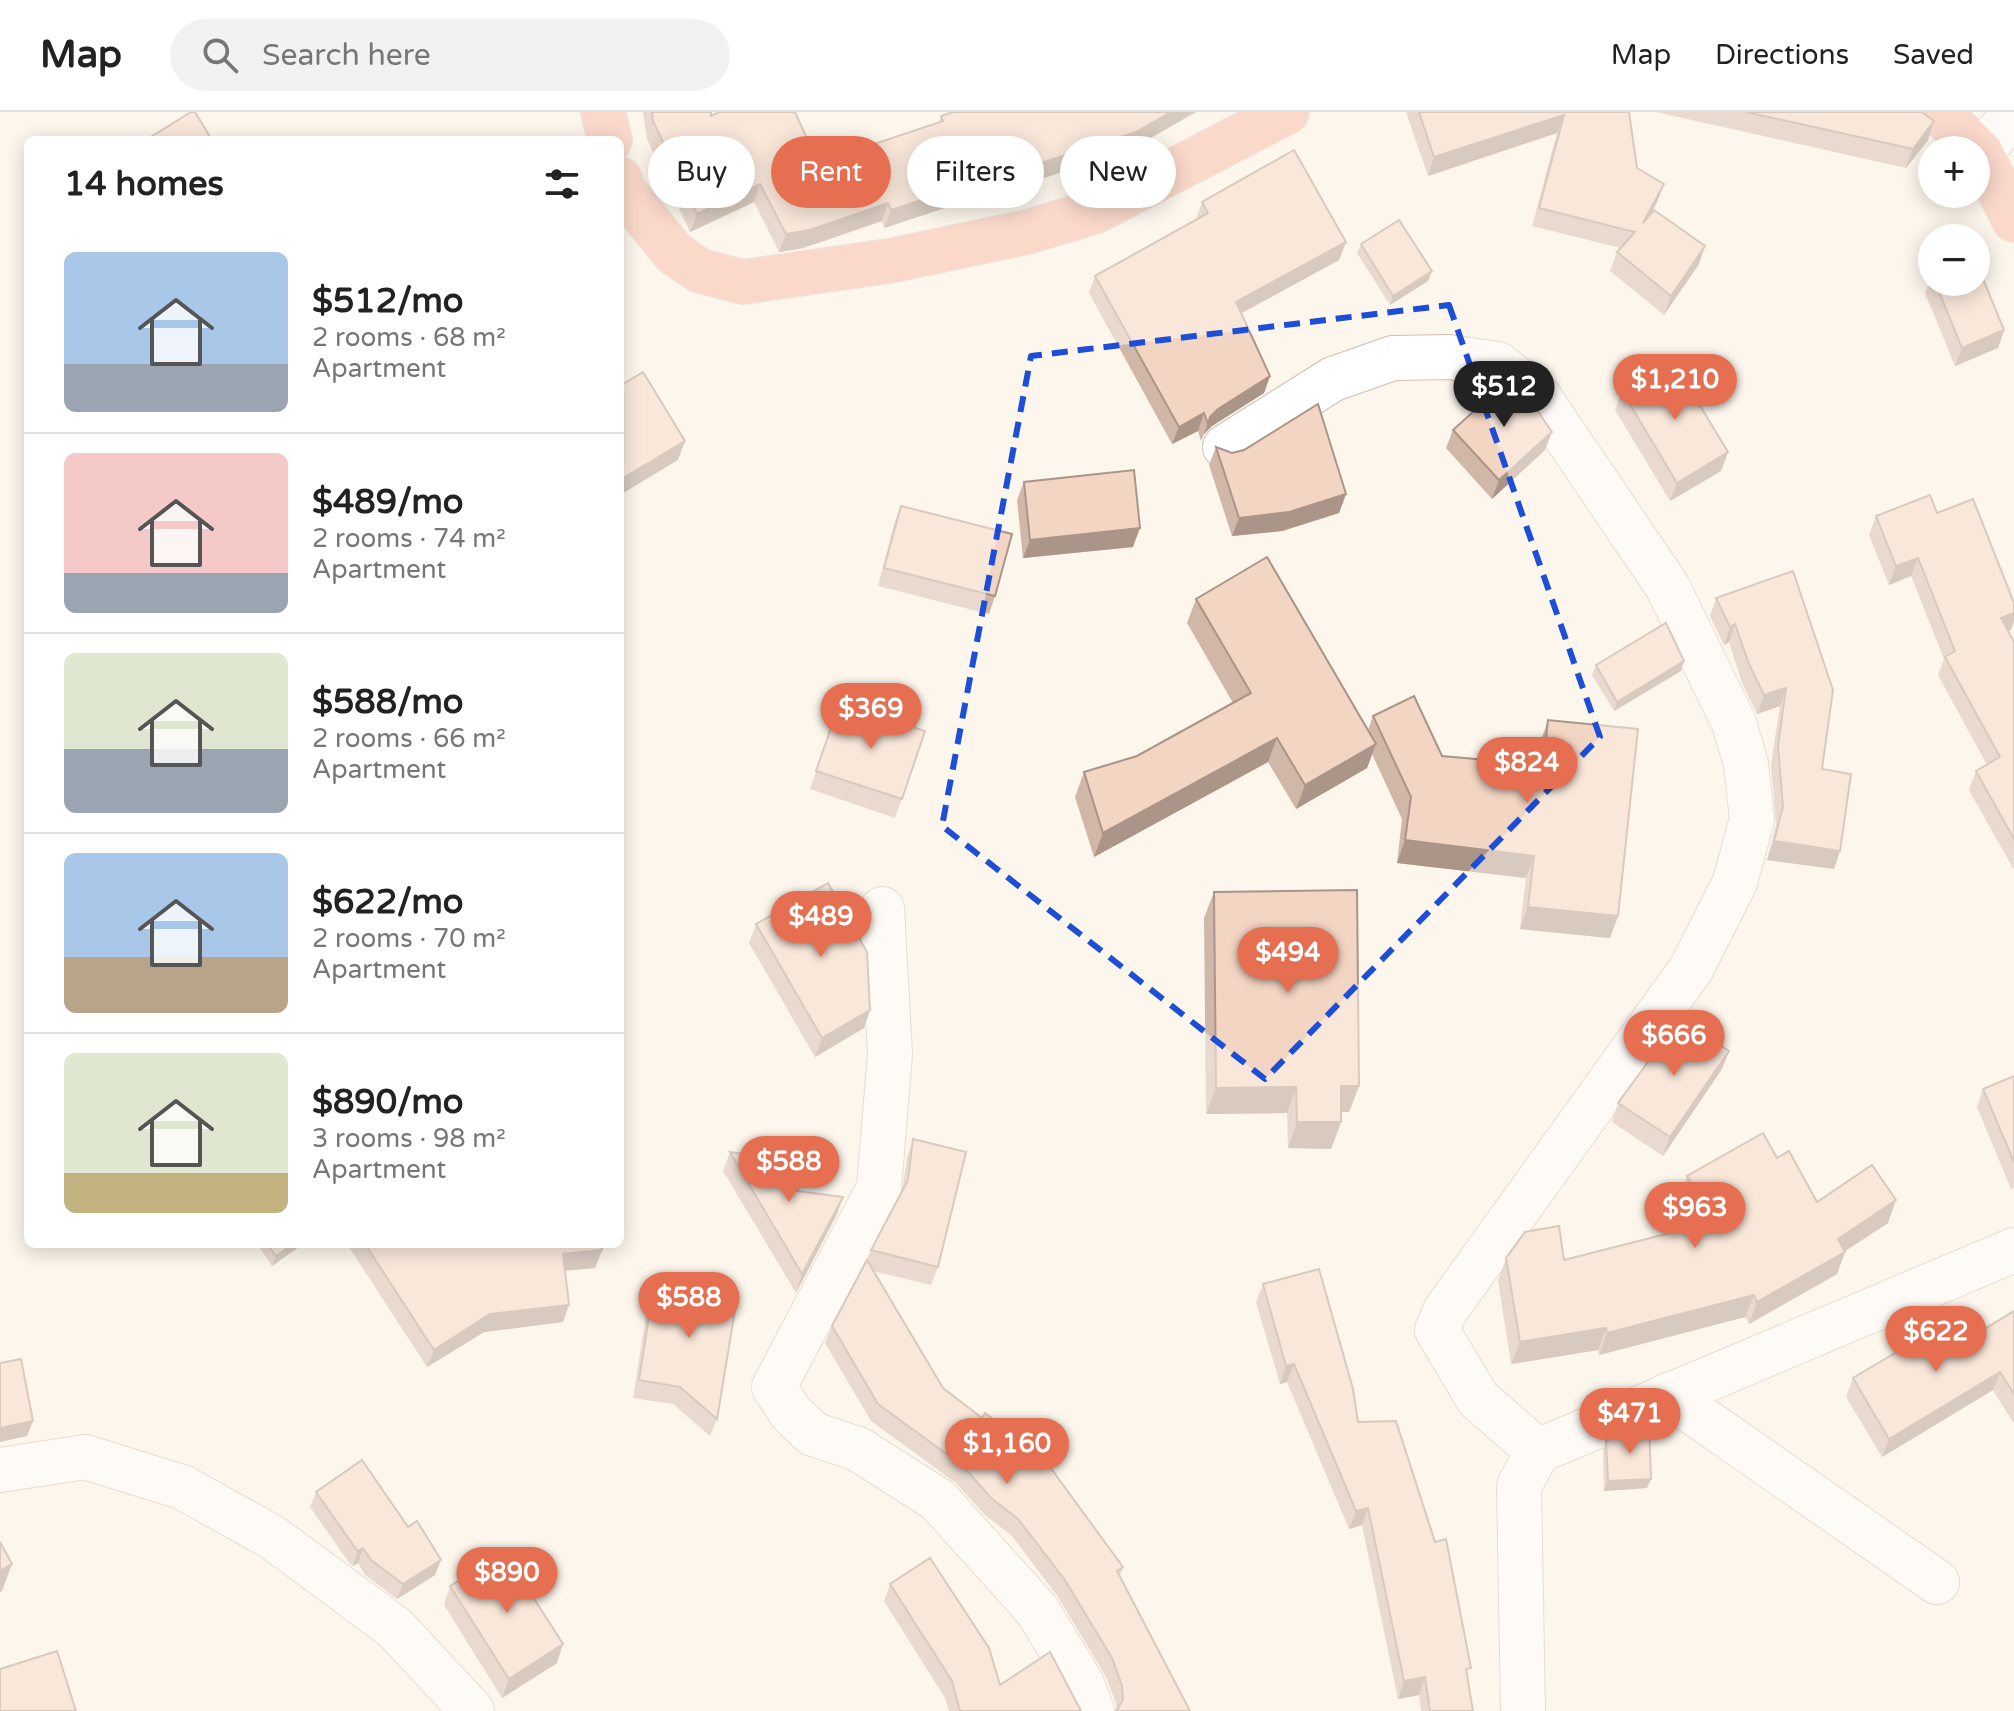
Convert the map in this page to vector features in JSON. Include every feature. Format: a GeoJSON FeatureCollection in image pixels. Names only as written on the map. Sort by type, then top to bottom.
{"type":"FeatureCollection","features":[{"type":"Feature","properties":{"kind":"highway"},"geometry":{"type":"LineString","coordinates":[[603,112],[609,136]]}},
{"type":"Feature","properties":{"kind":"highway"},"geometry":{"type":"LineString","coordinates":[[624,191],[674,253],[700,271],[743,282],[889,261],[1027,232],[1094,212],[1287,112]]}},
{"type":"Feature","properties":{"kind":"highway"},"geometry":{"type":"LineString","coordinates":[[1939,112],[1964,136]]}},
{"type":"Feature","properties":{"kind":"highway"},"geometry":{"type":"LineString","coordinates":[[1990,172],[2014,220]]}},
{"type":"Feature","properties":{"kind":"street"},"geometry":{"type":"LineString","coordinates":[[1990,141],[2014,115]]}},
{"type":"Feature","properties":{"kind":"street"},"geometry":{"type":"LineString","coordinates":[[1225,447],[1333,379],[1393,358],[1449,357],[1498,364],[1539,397],[1667,586],[1734,723],[1746,764],[1752,819],[1735,882],[1691,969],[1445,1311],[1437,1330],[1478,1399],[1538,1451]]}},
{"type":"Feature","properties":{"kind":"street"},"geometry":{"type":"LineString","coordinates":[[882,909],[890,1054],[879,1188],[774,1387],[791,1413],[813,1434],[858,1449],[938,1500],[1037,1610],[1082,1684],[1092,1711]]}},
{"type":"Feature","properties":{"kind":"street"},"geometry":{"type":"LineString","coordinates":[[1523,1711],[1519,1486],[1538,1451],[2014,1250]]}},
{"type":"Feature","properties":{"kind":"street"},"geometry":{"type":"LineString","coordinates":[[1668,1395],[1937,1582]]}},
{"type":"Feature","properties":{"kind":"street"},"geometry":{"type":"LineString","coordinates":[[0,1470],[85,1457],[182,1487],[272,1537],[395,1628],[472,1711]]}},
{"type":"Feature","properties":{"kind":"highlighted area"},"geometry":{"type":"Polygon","coordinates":[[[1449,305],[1600,737],[1265,1079],[942,826],[1031,356],[1449,305]]]}},
{"type":"Feature","properties":{"kind":"building"},"geometry":{"type":"Polygon","coordinates":[[[195,112],[210,136],[152,136],[195,112]]]}},
{"type":"Feature","properties":{"kind":"building"},"geometry":{"type":"Polygon","coordinates":[[[652,112],[711,112],[711,116],[719,112],[795,112],[806,136],[771,136],[771,205],[760,184],[755,186],[755,136],[660,136],[652,112]]]}},
{"type":"Feature","properties":{"kind":"building"},"geometry":{"type":"Polygon","coordinates":[[[953,112],[1171,112],[1124,136],[1060,136],[1060,157],[1044,162],[1044,136],[907,136],[907,205],[891,210],[891,138],[943,121],[941,116],[953,112]]]}},
{"type":"Feature","properties":{"kind":"building"},"geometry":{"type":"Polygon","coordinates":[[[1419,112],[1629,112],[1637,168],[1664,184],[1643,223],[1654,210],[1705,246],[1671,296],[1617,252],[1635,232],[1539,208],[1564,115],[1434,157],[1419,112]]]}},
{"type":"Feature","properties":{"kind":"building"},"geometry":{"type":"Polygon","coordinates":[[[1746,112],[1922,112],[1934,121],[1923,136],[1918,136],[1913,149],[1746,112]]]}},
{"type":"Feature","properties":{"kind":"building"},"geometry":{"type":"Polygon","coordinates":[[[1294,150],[1346,242],[1236,302],[1270,376],[1218,409],[1208,424],[1204,413],[1179,427],[1095,276],[1208,213],[1202,202],[1294,150]]]}},
{"type":"Feature","properties":{"kind":"building"},"geometry":{"type":"Polygon","coordinates":[[[694,208],[710,208],[697,214],[694,208]]]}},
{"type":"Feature","properties":{"kind":"building"},"geometry":{"type":"Polygon","coordinates":[[[772,208],[874,208],[810,230],[786,234],[772,208]]]}},
{"type":"Feature","properties":{"kind":"building"},"geometry":{"type":"Polygon","coordinates":[[[1399,220],[1432,271],[1393,296],[1361,244],[1399,220]]]}},
{"type":"Feature","properties":{"kind":"building"},"geometry":{"type":"Polygon","coordinates":[[[1941,296],[1990,296],[2004,330],[1962,348],[1941,296]]]}},
{"type":"Feature","properties":{"kind":"building"},"geometry":{"type":"Polygon","coordinates":[[[1673,361],[1728,452],[1677,483],[1622,391],[1673,361]]]}},
{"type":"Feature","properties":{"kind":"building"},"geometry":{"type":"Polygon","coordinates":[[[643,372],[685,441],[624,478],[624,384],[643,372]]]}},
{"type":"Feature","properties":{"kind":"building"},"geometry":{"type":"Polygon","coordinates":[[[1508,380],[1527,395],[1552,432],[1499,480],[1453,430],[1508,380]]]}},
{"type":"Feature","properties":{"kind":"building"},"geometry":{"type":"Polygon","coordinates":[[[1318,404],[1346,494],[1289,512],[1239,518],[1216,447],[1232,453],[1244,450],[1318,404]]]}},
{"type":"Feature","properties":{"kind":"building"},"geometry":{"type":"Polygon","coordinates":[[[1134,470],[1140,528],[1030,540],[1024,482],[1134,470]]]}},
{"type":"Feature","properties":{"kind":"building"},"geometry":{"type":"Polygon","coordinates":[[[1930,495],[1937,513],[1973,499],[2014,603],[2014,613],[2001,618],[2014,642],[2014,839],[1976,771],[2000,757],[1945,657],[1955,651],[1918,558],[1896,566],[1876,516],[1930,495]]]}},
{"type":"Feature","properties":{"kind":"building"},"geometry":{"type":"Polygon","coordinates":[[[901,506],[1012,534],[995,596],[884,568],[901,506]]]}},
{"type":"Feature","properties":{"kind":"building"},"geometry":{"type":"Polygon","coordinates":[[[1267,557],[1376,744],[1305,785],[1277,738],[1103,833],[1084,772],[1137,756],[1251,693],[1196,599],[1267,557]]]}},
{"type":"Feature","properties":{"kind":"building"},"geometry":{"type":"Polygon","coordinates":[[[1793,571],[1833,690],[1822,769],[1851,774],[1840,851],[1774,841],[1783,807],[1778,746],[1786,688],[1764,695],[1735,624],[1730,627],[1716,598],[1793,571]]]}},
{"type":"Feature","properties":{"kind":"building"},"geometry":{"type":"Polygon","coordinates":[[[1666,623],[1684,661],[1617,702],[1596,665],[1666,623]]]}},
{"type":"Feature","properties":{"kind":"building"},"geometry":{"type":"Polygon","coordinates":[[[1414,696],[1442,756],[1543,765],[1548,720],[1638,729],[1618,916],[1528,907],[1534,856],[1405,840],[1411,797],[1373,716],[1414,696]]]}},
{"type":"Feature","properties":{"kind":"building"},"geometry":{"type":"Polygon","coordinates":[[[840,702],[925,731],[902,799],[816,771],[840,702]]]}},
{"type":"Feature","properties":{"kind":"building"},"geometry":{"type":"Polygon","coordinates":[[[828,883],[867,952],[870,1010],[822,1038],[756,924],[828,883]]]}},
{"type":"Feature","properties":{"kind":"building"},"geometry":{"type":"Polygon","coordinates":[[[1357,890],[1359,1086],[1341,1086],[1341,1122],[1297,1122],[1296,1087],[1216,1088],[1214,892],[1357,890]]]}},
{"type":"Feature","properties":{"kind":"building"},"geometry":{"type":"Polygon","coordinates":[[[1680,1018],[1729,1051],[1670,1137],[1618,1103],[1680,1018]]]}},
{"type":"Feature","properties":{"kind":"building"},"geometry":{"type":"Polygon","coordinates":[[[2014,1076],[2014,1162],[1983,1089],[2014,1076]]]}},
{"type":"Feature","properties":{"kind":"building"},"geometry":{"type":"Polygon","coordinates":[[[1763,1133],[1777,1158],[1789,1151],[1817,1202],[1872,1165],[1896,1200],[1838,1239],[1845,1252],[1757,1302],[1754,1295],[1607,1333],[1606,1328],[1520,1342],[1506,1258],[1525,1232],[1559,1226],[1564,1260],[1713,1222],[1687,1176],[1763,1133]]]}},
{"type":"Feature","properties":{"kind":"building"},"geometry":{"type":"Polygon","coordinates":[[[913,1139],[966,1152],[938,1267],[871,1250],[908,1180],[913,1139]]]}},
{"type":"Feature","properties":{"kind":"building"},"geometry":{"type":"Polygon","coordinates":[[[730,1152],[801,1163],[797,1191],[843,1197],[802,1274],[730,1152]]]}},
{"type":"Feature","properties":{"kind":"building"},"geometry":{"type":"Polygon","coordinates":[[[270,1248],[287,1248],[276,1256],[270,1248]]]}},
{"type":"Feature","properties":{"kind":"building"},"geometry":{"type":"Polygon","coordinates":[[[368,1248],[602,1248],[563,1254],[569,1305],[490,1314],[434,1350],[368,1248]]]}},
{"type":"Feature","properties":{"kind":"building"},"geometry":{"type":"Polygon","coordinates":[[[867,1260],[943,1388],[982,1418],[985,1413],[1047,1463],[1123,1567],[1117,1571],[1190,1711],[1115,1711],[1123,1699],[1122,1686],[1112,1658],[1065,1580],[1018,1519],[991,1498],[963,1466],[878,1404],[832,1326],[867,1260]]]}},
{"type":"Feature","properties":{"kind":"building"},"geometry":{"type":"Polygon","coordinates":[[[1319,1269],[1353,1389],[1358,1422],[1396,1421],[1435,1542],[1446,1539],[1471,1668],[1466,1669],[1473,1711],[1430,1711],[1425,1677],[1404,1681],[1368,1508],[1356,1511],[1294,1364],[1286,1366],[1263,1284],[1319,1269]]]}},
{"type":"Feature","properties":{"kind":"building"},"geometry":{"type":"Polygon","coordinates":[[[655,1279],[738,1292],[717,1419],[680,1387],[639,1380],[655,1279]]]}},
{"type":"Feature","properties":{"kind":"building"},"geometry":{"type":"Polygon","coordinates":[[[2014,1311],[2014,1394],[2000,1372],[1889,1439],[1853,1378],[1942,1325],[1955,1347],[2014,1311]]]}},
{"type":"Feature","properties":{"kind":"building"},"geometry":{"type":"Polygon","coordinates":[[[21,1359],[33,1421],[0,1428],[0,1363],[21,1359]]]}},
{"type":"Feature","properties":{"kind":"building"},"geometry":{"type":"Polygon","coordinates":[[[1649,1423],[1651,1479],[1608,1481],[1606,1441],[1649,1423]]]}},
{"type":"Feature","properties":{"kind":"building"},"geometry":{"type":"Polygon","coordinates":[[[362,1460],[408,1527],[417,1521],[441,1560],[403,1584],[371,1560],[363,1548],[356,1549],[316,1492],[362,1460]]]}},
{"type":"Feature","properties":{"kind":"building"},"geometry":{"type":"Polygon","coordinates":[[[0,1542],[12,1564],[0,1571],[0,1542]]]}},
{"type":"Feature","properties":{"kind":"building"},"geometry":{"type":"Polygon","coordinates":[[[504,1552],[563,1644],[509,1679],[450,1586],[504,1552]]]}},
{"type":"Feature","properties":{"kind":"building"},"geometry":{"type":"Polygon","coordinates":[[[930,1558],[989,1648],[1000,1685],[1050,1652],[1081,1711],[960,1711],[952,1681],[890,1584],[930,1558]]]}},
{"type":"Feature","properties":{"kind":"building"},"geometry":{"type":"Polygon","coordinates":[[[57,1651],[76,1711],[0,1711],[0,1669],[57,1651]]]}}]}
